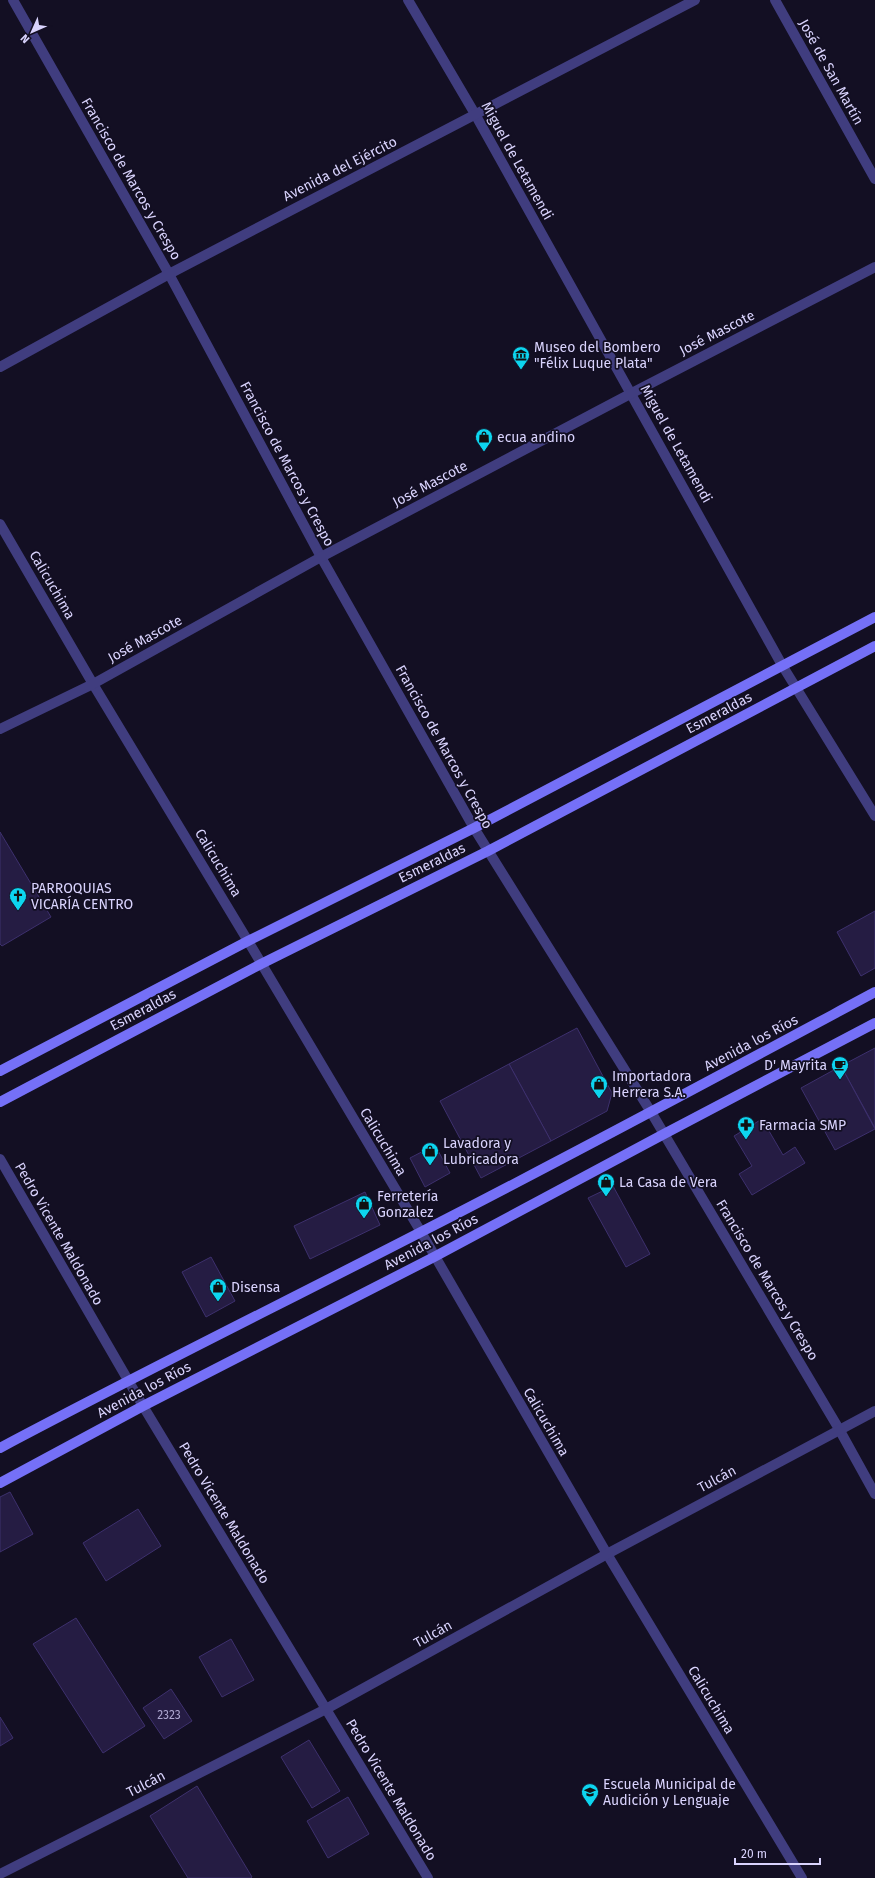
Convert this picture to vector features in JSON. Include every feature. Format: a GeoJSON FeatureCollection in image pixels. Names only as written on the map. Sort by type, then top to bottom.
{"type":"FeatureCollection","features":[{"type":"Feature","properties":{"kind":"main road","name":"Esmeraldas"},"geometry":{"type":"LineString","coordinates":[[0,1071],[248,941],[474,828],[875,617]]}},
{"type":"Feature","properties":{"kind":"main road","name":"Esmeraldas"},"geometry":{"type":"LineString","coordinates":[[0,1102],[261,964],[488,851],[875,646]]}},
{"type":"Feature","properties":{"kind":"main road","name":"Avenida los Ríos"},"geometry":{"type":"LineString","coordinates":[[0,1448],[127,1380],[421,1232],[651,1112],[875,992]]}},
{"type":"Feature","properties":{"kind":"main road","name":"Avenida los Ríos"},"geometry":{"type":"LineString","coordinates":[[0,1483],[143,1406],[434,1257],[664,1134],[875,1024]]}},
{"type":"Feature","properties":{"kind":"street","name":"Francisco de Marcos y Crespo"},"geometry":{"type":"LineString","coordinates":[[13,0],[169,274],[321,557],[474,828],[651,1112],[839,1429],[875,1494]]}},
{"type":"Feature","properties":{"kind":"street","name":"Miguel de Letamendi"},"geometry":{"type":"LineString","coordinates":[[408,0],[475,114],[632,393],[782,665],[875,816]]}},
{"type":"Feature","properties":{"kind":"street","name":"Avenida del Ejército"},"geometry":{"type":"LineString","coordinates":[[0,367],[169,274],[695,0]]}},
{"type":"Feature","properties":{"kind":"street","name":"José de San Martín"},"geometry":{"type":"LineString","coordinates":[[775,0],[875,179]]}},
{"type":"Feature","properties":{"kind":"street","name":"José Mascote"},"geometry":{"type":"LineString","coordinates":[[0,730],[93,684],[321,557],[875,267]]}},
{"type":"Feature","properties":{"kind":"street","name":"Calicuchima"},"geometry":{"type":"LineString","coordinates":[[0,524],[93,684],[421,1232],[434,1257],[607,1554],[802,1878]]}},
{"type":"Feature","properties":{"kind":"street","name":"Pedro Vicente Maldonado"},"geometry":{"type":"LineString","coordinates":[[0,1159],[127,1380],[428,1878]]}},
{"type":"Feature","properties":{"kind":"street","name":"Tulcán"},"geometry":{"type":"LineString","coordinates":[[0,1874],[326,1709],[607,1554],[875,1411]]}},
{"type":"Feature","properties":{"kind":"building"},"geometry":{"type":"Polygon","coordinates":[[[0,832],[51,917],[2,946],[0,944],[0,832]]]}},
{"type":"Feature","properties":{"kind":"building"},"geometry":{"type":"Polygon","coordinates":[[[875,911],[875,968],[861,976],[837,932],[875,911]]]}},
{"type":"Feature","properties":{"kind":"building"},"geometry":{"type":"Polygon","coordinates":[[[577,1028],[612,1093],[607,1111],[551,1141],[509,1064],[577,1028]]]}},
{"type":"Feature","properties":{"kind":"building"},"geometry":{"type":"Polygon","coordinates":[[[875,1048],[875,1128],[841,1066],[875,1048]]]}},
{"type":"Feature","properties":{"kind":"building"},"geometry":{"type":"Polygon","coordinates":[[[509,1064],[551,1141],[481,1178],[440,1101],[509,1064]]]}},
{"type":"Feature","properties":{"kind":"building"},"geometry":{"type":"Polygon","coordinates":[[[841,1066],[875,1129],[835,1150],[801,1088],[841,1066]]]}},
{"type":"Feature","properties":{"kind":"building"},"geometry":{"type":"Polygon","coordinates":[[[762,1119],[783,1155],[795,1147],[805,1163],[752,1195],[739,1174],[752,1166],[734,1136],[762,1119]]]}},
{"type":"Feature","properties":{"kind":"building","name":"Lavadora y Lubricadora"},"geometry":{"type":"Polygon","coordinates":[[[435,1145],[450,1173],[425,1187],[410,1158],[435,1145]]]}},
{"type":"Feature","properties":{"kind":"building"},"geometry":{"type":"Polygon","coordinates":[[[613,1186],[650,1254],[626,1267],[588,1198],[613,1186]]]}},
{"type":"Feature","properties":{"kind":"building"},"geometry":{"type":"Polygon","coordinates":[[[365,1192],[380,1225],[310,1259],[294,1226],[365,1192]]]}},
{"type":"Feature","properties":{"kind":"building"},"geometry":{"type":"Polygon","coordinates":[[[211,1257],[235,1301],[206,1317],[182,1272],[211,1257]]]}},
{"type":"Feature","properties":{"kind":"building"},"geometry":{"type":"Polygon","coordinates":[[[10,1492],[33,1534],[0,1552],[0,1497],[10,1492]]]}},
{"type":"Feature","properties":{"kind":"building"},"geometry":{"type":"Polygon","coordinates":[[[138,1509],[161,1546],[106,1581],[83,1543],[138,1509]]]}},
{"type":"Feature","properties":{"kind":"building"},"geometry":{"type":"Polygon","coordinates":[[[76,1618],[145,1726],[103,1753],[33,1644],[76,1618]]]}},
{"type":"Feature","properties":{"kind":"building"},"geometry":{"type":"Polygon","coordinates":[[[231,1639],[254,1680],[222,1697],[199,1657],[231,1639]]]}},
{"type":"Feature","properties":{"kind":"building"},"geometry":{"type":"Polygon","coordinates":[[[171,1689],[192,1721],[164,1739],[143,1708],[171,1689]]]}},
{"type":"Feature","properties":{"kind":"building"},"geometry":{"type":"Polygon","coordinates":[[[0,1717],[13,1738],[0,1746],[0,1717]]]}},
{"type":"Feature","properties":{"kind":"building"},"geometry":{"type":"Polygon","coordinates":[[[309,1740],[340,1791],[312,1808],[281,1757],[309,1740]]]}},
{"type":"Feature","properties":{"kind":"building"},"geometry":{"type":"Polygon","coordinates":[[[197,1786],[252,1877],[251,1878],[188,1878],[150,1816],[197,1786]]]}},
{"type":"Feature","properties":{"kind":"building"},"geometry":{"type":"Polygon","coordinates":[[[348,1797],[369,1834],[328,1858],[307,1821],[348,1797]]]}},
{"type":"Feature","properties":{"kind":"place","name":"Museo del Bombero \"Félix Luque Plata\""},"geometry":{"type":"Point","coordinates":[521,370]}},
{"type":"Feature","properties":{"kind":"place","name":"ecua andino"},"geometry":{"type":"Point","coordinates":[484,452]}},
{"type":"Feature","properties":{"kind":"place","name":"PARROQUIAS VICARÍA CENTRO"},"geometry":{"type":"Point","coordinates":[18,911]}},
{"type":"Feature","properties":{"kind":"place","name":"D' Mayrita"},"geometry":{"type":"Point","coordinates":[840,1080]}},
{"type":"Feature","properties":{"kind":"place","name":"Importadora Herrera S.A."},"geometry":{"type":"Point","coordinates":[599,1099]}},
{"type":"Feature","properties":{"kind":"place","name":"Farmacia SMP"},"geometry":{"type":"Point","coordinates":[746,1140]}},
{"type":"Feature","properties":{"kind":"place","name":"Lavadora y Lubricadora"},"geometry":{"type":"Point","coordinates":[430,1166]}},
{"type":"Feature","properties":{"kind":"place","name":"La Casa de Vera"},"geometry":{"type":"Point","coordinates":[606,1197]}},
{"type":"Feature","properties":{"kind":"place","name":"Ferretería Gonzalez"},"geometry":{"type":"Point","coordinates":[364,1219]}},
{"type":"Feature","properties":{"kind":"place","name":"Disensa"},"geometry":{"type":"Point","coordinates":[218,1302]}},
{"type":"Feature","properties":{"kind":"place","name":"Escuela Municipal de Audición y Lenguaje"},"geometry":{"type":"Point","coordinates":[590,1807]}}]}
